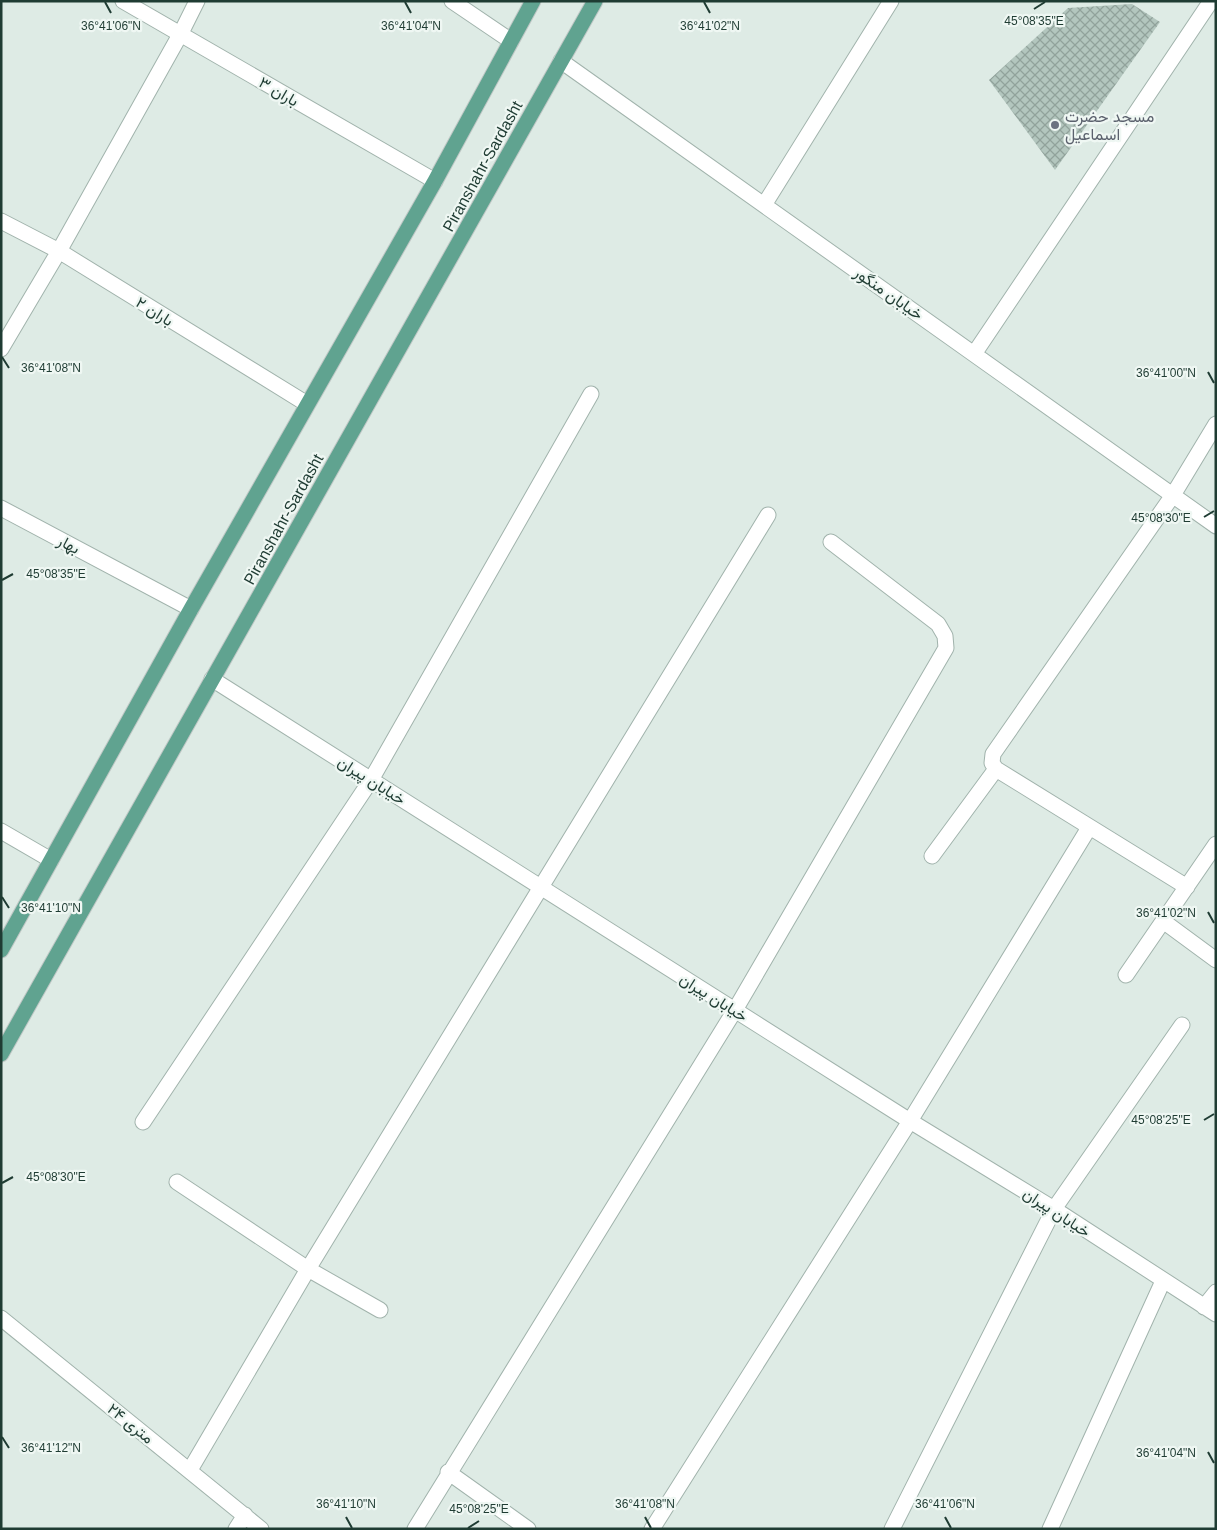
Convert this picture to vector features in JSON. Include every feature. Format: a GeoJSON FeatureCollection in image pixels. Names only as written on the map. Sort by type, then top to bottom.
{"type":"FeatureCollection","features":[{"type":"Feature","properties":{"kind":"main road"},"geometry":{"type":"LineString","coordinates":[[1,950],[190,609],[434,181],[533,1]]}},
{"type":"Feature","properties":{"kind":"main road","name":"Piranshahr-Sardasht"},"geometry":{"type":"LineString","coordinates":[[1,1054],[595,1]]}},
{"type":"Feature","properties":{"kind":"street","name":"باران ۳"},"geometry":{"type":"LineString","coordinates":[[123,1],[434,181]]}},
{"type":"Feature","properties":{"kind":"street"},"geometry":{"type":"LineString","coordinates":[[1,349],[181,33],[196,1]]}},
{"type":"Feature","properties":{"kind":"street"},"geometry":{"type":"LineString","coordinates":[[452,1],[511,41]]}},
{"type":"Feature","properties":{"kind":"street"},"geometry":{"type":"LineString","coordinates":[[764,206],[891,1]]}},
{"type":"Feature","properties":{"kind":"street"},"geometry":{"type":"LineString","coordinates":[[974,354],[1211,1]]}},
{"type":"Feature","properties":{"kind":"street","name":"خیابان منگور"},"geometry":{"type":"LineString","coordinates":[[561,61],[1216,526]]}},
{"type":"Feature","properties":{"kind":"street","name":"باران ۲"},"geometry":{"type":"LineString","coordinates":[[1,221],[58,251],[307,404]]}},
{"type":"Feature","properties":{"kind":"street"},"geometry":{"type":"LineString","coordinates":[[143,1122],[371,780],[591,394]]}},
{"type":"Feature","properties":{"kind":"street"},"geometry":{"type":"LineString","coordinates":[[1187,887],[996,769],[992,763],[993,754],[1173,495],[1216,424]]}},
{"type":"Feature","properties":{"kind":"street","name":"بهار"},"geometry":{"type":"LineString","coordinates":[[1,508],[190,609]]}},
{"type":"Feature","properties":{"kind":"street"},"geometry":{"type":"LineString","coordinates":[[190,1470],[308,1269],[768,515]]}},
{"type":"Feature","properties":{"kind":"street"},"geometry":{"type":"LineString","coordinates":[[415,1529],[448,1472],[735,1010],[946,648],[945,636],[938,624],[831,542]]}},
{"type":"Feature","properties":{"kind":"street","name":"خیابان پیران"},"geometry":{"type":"LineString","coordinates":[[212,679],[910,1121],[1054,1208],[1210,1311]]}},
{"type":"Feature","properties":{"kind":"street"},"geometry":{"type":"LineString","coordinates":[[932,856],[996,769]]}},
{"type":"Feature","properties":{"kind":"street"},"geometry":{"type":"LineString","coordinates":[[652,1529],[910,1121],[1087,831],[1085,824]]}},
{"type":"Feature","properties":{"kind":"street"},"geometry":{"type":"LineString","coordinates":[[1,831],[51,860]]}},
{"type":"Feature","properties":{"kind":"street"},"geometry":{"type":"LineString","coordinates":[[1126,975],[1216,844]]}},
{"type":"Feature","properties":{"kind":"street"},"geometry":{"type":"LineString","coordinates":[[1163,921],[1216,960]]}},
{"type":"Feature","properties":{"kind":"street"},"geometry":{"type":"LineString","coordinates":[[892,1529],[1054,1208],[1182,1025]]}},
{"type":"Feature","properties":{"kind":"street"},"geometry":{"type":"LineString","coordinates":[[177,1182],[308,1269],[380,1310]]}},
{"type":"Feature","properties":{"kind":"street"},"geometry":{"type":"LineString","coordinates":[[1050,1529],[1163,1281]]}},
{"type":"Feature","properties":{"kind":"street"},"geometry":{"type":"LineString","coordinates":[[1210,1311],[1216,1292]]}},
{"type":"Feature","properties":{"kind":"street","name":"۲۴ متری"},"geometry":{"type":"LineString","coordinates":[[1,1318],[261,1529]]}},
{"type":"Feature","properties":{"kind":"street"},"geometry":{"type":"LineString","coordinates":[[448,1472],[528,1529]]}},
{"type":"Feature","properties":{"kind":"street"},"geometry":{"type":"LineString","coordinates":[[236,1529],[245,1515]]}},
{"type":"Feature","properties":{"kind":"building","name":"مسجد حضرت اسماعیل"},"geometry":{"type":"Polygon","coordinates":[[[1132,4],[1160,22],[1055,170],[989,80],[1068,8],[1132,4]]]}},
{"type":"Feature","properties":{"kind":"place","name":"مسجد حضرت اسماعیل"},"geometry":{"type":"Point","coordinates":[1055,125]}}]}
